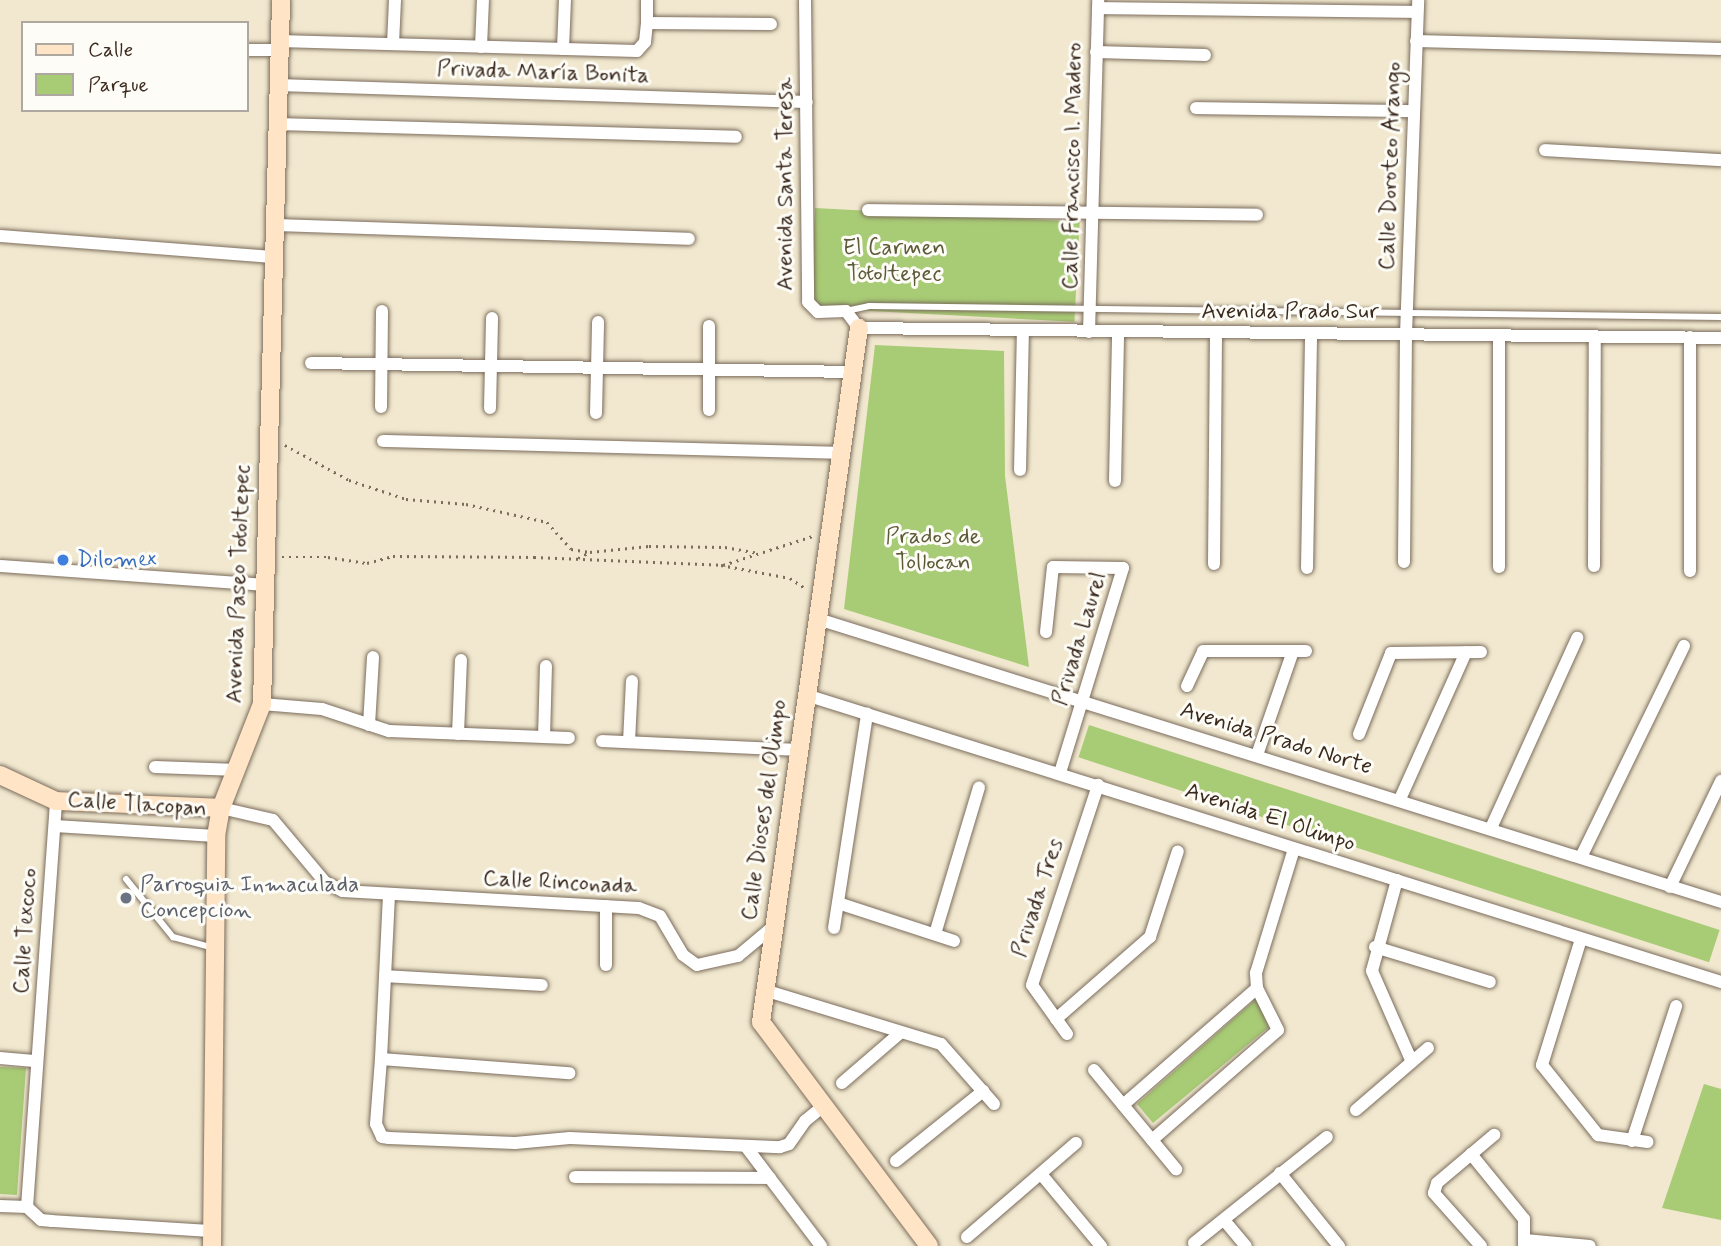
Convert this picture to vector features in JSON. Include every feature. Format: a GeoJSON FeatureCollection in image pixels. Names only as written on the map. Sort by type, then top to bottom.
{"type":"FeatureCollection","features":[{"type":"Feature","properties":{"kind":"main road","name":"Avenida Paseo Totoltepec"},"geometry":{"type":"LineString","coordinates":[[212,1239],[216,836],[221,808],[262,704],[281,0]]}},
{"type":"Feature","properties":{"kind":"main road","name":"Calle Dioses del Olimpo"},"geometry":{"type":"LineString","coordinates":[[859,328],[764,990],[765,1031],[929,1246]]}},
{"type":"Feature","properties":{"kind":"main road","name":"Calle Tlacopan"},"geometry":{"type":"LineString","coordinates":[[0,775],[56,801]]}},
{"type":"Feature","properties":{"kind":"main road"},"geometry":{"type":"LineString","coordinates":[[56,801],[221,808]]}},
{"type":"Feature","properties":{"kind":"street"},"geometry":{"type":"LineString","coordinates":[[393,44],[395,0]]}},
{"type":"Feature","properties":{"kind":"street"},"geometry":{"type":"LineString","coordinates":[[481,47],[483,0]]}},
{"type":"Feature","properties":{"kind":"street"},"geometry":{"type":"LineString","coordinates":[[563,49],[565,0]]}},
{"type":"Feature","properties":{"kind":"street"},"geometry":{"type":"LineString","coordinates":[[248,50],[279,46],[393,44],[637,51],[645,43],[648,0]]}},
{"type":"Feature","properties":{"kind":"street","name":"Avenida Santa Teresa"},"geometry":{"type":"LineString","coordinates":[[805,0],[808,302],[818,312],[846,311]]}},
{"type":"Feature","properties":{"kind":"street"},"geometry":{"type":"LineString","coordinates":[[1098,4],[1418,6]]}},
{"type":"Feature","properties":{"kind":"street","name":"Calle Francisco I. Madero"},"geometry":{"type":"LineString","coordinates":[[1089,332],[1098,4]]}},
{"type":"Feature","properties":{"kind":"street","name":"Calle Doroteo Arango"},"geometry":{"type":"LineString","coordinates":[[1404,562],[1405,334],[1418,6]]}},
{"type":"Feature","properties":{"kind":"street"},"geometry":{"type":"LineString","coordinates":[[647,23],[771,24]]}},
{"type":"Feature","properties":{"kind":"street"},"geometry":{"type":"LineString","coordinates":[[1416,41],[1721,49]]}},
{"type":"Feature","properties":{"kind":"street"},"geometry":{"type":"LineString","coordinates":[[1096,52],[1205,55]]}},
{"type":"Feature","properties":{"kind":"street","name":"Privada María Bonita"},"geometry":{"type":"LineString","coordinates":[[278,85],[807,102]]}},
{"type":"Feature","properties":{"kind":"street"},"geometry":{"type":"LineString","coordinates":[[1196,108],[1414,111]]}},
{"type":"Feature","properties":{"kind":"street"},"geometry":{"type":"LineString","coordinates":[[277,124],[736,137]]}},
{"type":"Feature","properties":{"kind":"street"},"geometry":{"type":"LineString","coordinates":[[1545,150],[1721,160]]}},
{"type":"Feature","properties":{"kind":"street"},"geometry":{"type":"LineString","coordinates":[[868,210],[1257,215]]}},
{"type":"Feature","properties":{"kind":"street"},"geometry":{"type":"LineString","coordinates":[[275,225],[689,239]]}},
{"type":"Feature","properties":{"kind":"street"},"geometry":{"type":"LineString","coordinates":[[0,236],[274,257]]}},
{"type":"Feature","properties":{"kind":"street"},"geometry":{"type":"LineString","coordinates":[[381,407],[382,311]]}},
{"type":"Feature","properties":{"kind":"street"},"geometry":{"type":"LineString","coordinates":[[846,311],[859,328]]}},
{"type":"Feature","properties":{"kind":"street"},"geometry":{"type":"LineString","coordinates":[[490,408],[492,317]]}},
{"type":"Feature","properties":{"kind":"street"},"geometry":{"type":"LineString","coordinates":[[596,413],[598,321]]}},
{"type":"Feature","properties":{"kind":"street"},"geometry":{"type":"LineString","coordinates":[[709,326],[709,410]]}},
{"type":"Feature","properties":{"kind":"street","name":"Avenida Prado Sur"},"geometry":{"type":"LineString","coordinates":[[859,328],[1721,338]]}},
{"type":"Feature","properties":{"kind":"street"},"geometry":{"type":"LineString","coordinates":[[1020,470],[1023,332]]}},
{"type":"Feature","properties":{"kind":"street"},"geometry":{"type":"LineString","coordinates":[[1115,481],[1118,333]]}},
{"type":"Feature","properties":{"kind":"street"},"geometry":{"type":"LineString","coordinates":[[1214,564],[1216,333]]}},
{"type":"Feature","properties":{"kind":"street"},"geometry":{"type":"LineString","coordinates":[[1307,568],[1311,333]]}},
{"type":"Feature","properties":{"kind":"street"},"geometry":{"type":"LineString","coordinates":[[1499,335],[1499,567]]}},
{"type":"Feature","properties":{"kind":"street"},"geometry":{"type":"LineString","coordinates":[[1594,566],[1595,336]]}},
{"type":"Feature","properties":{"kind":"street"},"geometry":{"type":"LineString","coordinates":[[1689,570],[1690,337]]}},
{"type":"Feature","properties":{"kind":"street"},"geometry":{"type":"LineString","coordinates":[[311,363],[852,372]]}},
{"type":"Feature","properties":{"kind":"street"},"geometry":{"type":"LineString","coordinates":[[383,441],[840,453]]}},
{"type":"Feature","properties":{"kind":"street"},"geometry":{"type":"LineString","coordinates":[[0,566],[267,585]]}},
{"type":"Feature","properties":{"kind":"street","name":"Privada Laurel"},"geometry":{"type":"LineString","coordinates":[[1046,632],[1053,567],[1123,568],[1060,773]]}},
{"type":"Feature","properties":{"kind":"street","name":"Avenida Prado Norte"},"geometry":{"type":"LineString","coordinates":[[819,610],[1083,700],[1721,902]]}},
{"type":"Feature","properties":{"kind":"street"},"geometry":{"type":"LineString","coordinates":[[1491,828],[1577,638]]}},
{"type":"Feature","properties":{"kind":"street"},"geometry":{"type":"LineString","coordinates":[[1581,857],[1684,646]]}},
{"type":"Feature","properties":{"kind":"street"},"geometry":{"type":"LineString","coordinates":[[1187,686],[1203,651],[1299,651],[1257,755]]}},
{"type":"Feature","properties":{"kind":"street"},"geometry":{"type":"LineString","coordinates":[[1400,799],[1466,652]]}},
{"type":"Feature","properties":{"kind":"street"},"geometry":{"type":"LineString","coordinates":[[1359,734],[1391,653],[1481,652]]}},
{"type":"Feature","properties":{"kind":"street"},"geometry":{"type":"LineString","coordinates":[[369,725],[373,657]]}},
{"type":"Feature","properties":{"kind":"street"},"geometry":{"type":"LineString","coordinates":[[457,734],[461,660]]}},
{"type":"Feature","properties":{"kind":"street"},"geometry":{"type":"LineString","coordinates":[[544,737],[546,666]]}},
{"type":"Feature","properties":{"kind":"street"},"geometry":{"type":"LineString","coordinates":[[629,742],[632,681]]}},
{"type":"Feature","properties":{"kind":"street","name":"Avenida El Olimpo"},"geometry":{"type":"LineString","coordinates":[[806,695],[1721,982]]}},
{"type":"Feature","properties":{"kind":"street"},"geometry":{"type":"LineString","coordinates":[[262,704],[322,709],[369,725],[457,734],[569,738]]}},
{"type":"Feature","properties":{"kind":"street"},"geometry":{"type":"LineString","coordinates":[[834,928],[867,713]]}},
{"type":"Feature","properties":{"kind":"street"},"geometry":{"type":"LineString","coordinates":[[602,741],[799,750]]}},
{"type":"Feature","properties":{"kind":"street"},"geometry":{"type":"LineString","coordinates":[[155,767],[238,770]]}},
{"type":"Feature","properties":{"kind":"street"},"geometry":{"type":"LineString","coordinates":[[1670,887],[1721,781]]}},
{"type":"Feature","properties":{"kind":"street","name":"Privada Tres"},"geometry":{"type":"LineString","coordinates":[[1067,1034],[1032,985],[1098,785]]}},
{"type":"Feature","properties":{"kind":"street"},"geometry":{"type":"LineString","coordinates":[[935,934],[979,787]]}},
{"type":"Feature","properties":{"kind":"street","name":"Calle Tlacopan"},"geometry":{"type":"LineString","coordinates":[[56,801],[55,826],[216,836]]}},
{"type":"Feature","properties":{"kind":"street","name":"Calle Rinconada"},"geometry":{"type":"LineString","coordinates":[[221,808],[256,812],[273,820],[333,888],[388,895],[639,908],[660,916],[683,955],[697,965],[738,956],[774,926]]}},
{"type":"Feature","properties":{"kind":"street","name":"Calle Texcoco"},"geometry":{"type":"LineString","coordinates":[[27,1208],[55,826]]}},
{"type":"Feature","properties":{"kind":"street"},"geometry":{"type":"LineString","coordinates":[[1152,1140],[1275,1035],[1278,1025],[1257,988],[1258,964],[1294,849]]}},
{"type":"Feature","properties":{"kind":"street"},"geometry":{"type":"LineString","coordinates":[[1056,1019],[1150,937],[1178,851]]}},
{"type":"Feature","properties":{"kind":"street"},"geometry":{"type":"LineString","coordinates":[[1397,880],[1376,947],[1372,971],[1412,1062]]}},
{"type":"Feature","properties":{"kind":"street"},"geometry":{"type":"LineString","coordinates":[[388,895],[384,976],[385,1059],[376,1124],[382,1137],[515,1143],[570,1138],[747,1148],[789,1144],[805,1121],[822,1107]]}},
{"type":"Feature","properties":{"kind":"street"},"geometry":{"type":"LineString","coordinates":[[838,903],[954,941]]}},
{"type":"Feature","properties":{"kind":"street"},"geometry":{"type":"LineString","coordinates":[[606,905],[606,965]]}},
{"type":"Feature","properties":{"kind":"street"},"geometry":{"type":"LineString","coordinates":[[1581,939],[1542,1065],[1598,1135],[1648,1142]]}},
{"type":"Feature","properties":{"kind":"street"},"geometry":{"type":"LineString","coordinates":[[1376,947],[1490,982]]}},
{"type":"Feature","properties":{"kind":"street"},"geometry":{"type":"LineString","coordinates":[[384,976],[542,985]]}},
{"type":"Feature","properties":{"kind":"street"},"geometry":{"type":"LineString","coordinates":[[1123,1105],[1257,988]]}},
{"type":"Feature","properties":{"kind":"street"},"geometry":{"type":"LineString","coordinates":[[764,990],[941,1044],[994,1104]]}},
{"type":"Feature","properties":{"kind":"street"},"geometry":{"type":"LineString","coordinates":[[1632,1141],[1676,1006]]}},
{"type":"Feature","properties":{"kind":"street"},"geometry":{"type":"LineString","coordinates":[[842,1083],[900,1033]]}},
{"type":"Feature","properties":{"kind":"street"},"geometry":{"type":"LineString","coordinates":[[1356,1110],[1428,1048]]}},
{"type":"Feature","properties":{"kind":"street"},"geometry":{"type":"LineString","coordinates":[[0,1058],[37,1061]]}},
{"type":"Feature","properties":{"kind":"street"},"geometry":{"type":"LineString","coordinates":[[385,1059],[569,1073]]}},
{"type":"Feature","properties":{"kind":"street"},"geometry":{"type":"LineString","coordinates":[[1094,1070],[1176,1169]]}},
{"type":"Feature","properties":{"kind":"street"},"geometry":{"type":"LineString","coordinates":[[896,1161],[983,1091]]}},
{"type":"Feature","properties":{"kind":"street"},"geometry":{"type":"LineString","coordinates":[[1480,1246],[1434,1193],[1437,1183],[1494,1135]]}},
{"type":"Feature","properties":{"kind":"street"},"geometry":{"type":"LineString","coordinates":[[1194,1243],[1327,1137]]}},
{"type":"Feature","properties":{"kind":"street"},"geometry":{"type":"LineString","coordinates":[[967,1237],[1076,1143]]}},
{"type":"Feature","properties":{"kind":"street"},"geometry":{"type":"LineString","coordinates":[[747,1148],[821,1246]]}},
{"type":"Feature","properties":{"kind":"street"},"geometry":{"type":"LineString","coordinates":[[1472,1154],[1524,1219],[1525,1243],[1590,1246]]}},
{"type":"Feature","properties":{"kind":"street"},"geometry":{"type":"LineString","coordinates":[[1280,1173],[1339,1246]]}},
{"type":"Feature","properties":{"kind":"street"},"geometry":{"type":"LineString","coordinates":[[1041,1174],[1101,1246]]}},
{"type":"Feature","properties":{"kind":"street"},"geometry":{"type":"LineString","coordinates":[[575,1177],[770,1178]]}},
{"type":"Feature","properties":{"kind":"street"},"geometry":{"type":"LineString","coordinates":[[0,1206],[27,1208],[41,1220],[212,1239]]}},
{"type":"Feature","properties":{"kind":"street"},"geometry":{"type":"LineString","coordinates":[[1224,1220],[1246,1246]]}},
{"type":"Feature","properties":{"kind":"lane"},"geometry":{"type":"LineString","coordinates":[[846,311],[869,306],[1090,311],[1721,317]]}},
{"type":"Feature","properties":{"kind":"lane"},"geometry":{"type":"LineString","coordinates":[[126,879],[173,937],[213,947]]}},
{"type":"Feature","properties":{"kind":"path"},"geometry":{"type":"LineString","coordinates":[[270,439],[281,440],[290,452],[349,480],[407,499],[466,504],[547,522],[571,549],[590,552],[649,545],[725,547],[758,553]]}},
{"type":"Feature","properties":{"kind":"path"},"geometry":{"type":"LineString","coordinates":[[721,565],[830,533]]}},
{"type":"Feature","properties":{"kind":"path"},"geometry":{"type":"LineString","coordinates":[[578,558],[590,552]]}},
{"type":"Feature","properties":{"kind":"path"},"geometry":{"type":"LineString","coordinates":[[267,559],[328,557],[367,563],[393,556],[578,558],[631,565],[721,565],[790,578],[819,610]]}},
{"type":"Feature","properties":{"kind":"green space","name":"El Carmen Totoltepec"},"geometry":{"type":"Polygon","coordinates":[[[815,208],[1080,222],[1074,322],[810,308],[815,208]]]}},
{"type":"Feature","properties":{"kind":"green space","name":"Prados de Tollocan"},"geometry":{"type":"Polygon","coordinates":[[[875,345],[1004,351],[1005,476],[1029,667],[844,609],[875,345]]]}},
{"type":"Feature","properties":{"kind":"green space"},"geometry":{"type":"Polygon","coordinates":[[[1089,725],[1720,930],[1709,962],[1078,757],[1089,725]]]}},
{"type":"Feature","properties":{"kind":"green space"},"geometry":{"type":"Polygon","coordinates":[[[1256,999],[1269,1027],[1153,1123],[1137,1104],[1256,999]]]}},
{"type":"Feature","properties":{"kind":"green space"},"geometry":{"type":"Polygon","coordinates":[[[0,1067],[26,1068],[17,1195],[0,1194],[0,1067]]]}},
{"type":"Feature","properties":{"kind":"green space"},"geometry":{"type":"Polygon","coordinates":[[[1704,1084],[1721,1089],[1721,1220],[1662,1208],[1704,1084]]]}},
{"type":"Feature","properties":{"kind":"place","name":"Dilomex"},"geometry":{"type":"Point","coordinates":[63,560]}},
{"type":"Feature","properties":{"kind":"place","name":"Parroquia Inmaculada Concepcion"},"geometry":{"type":"Point","coordinates":[126,898]}}]}
